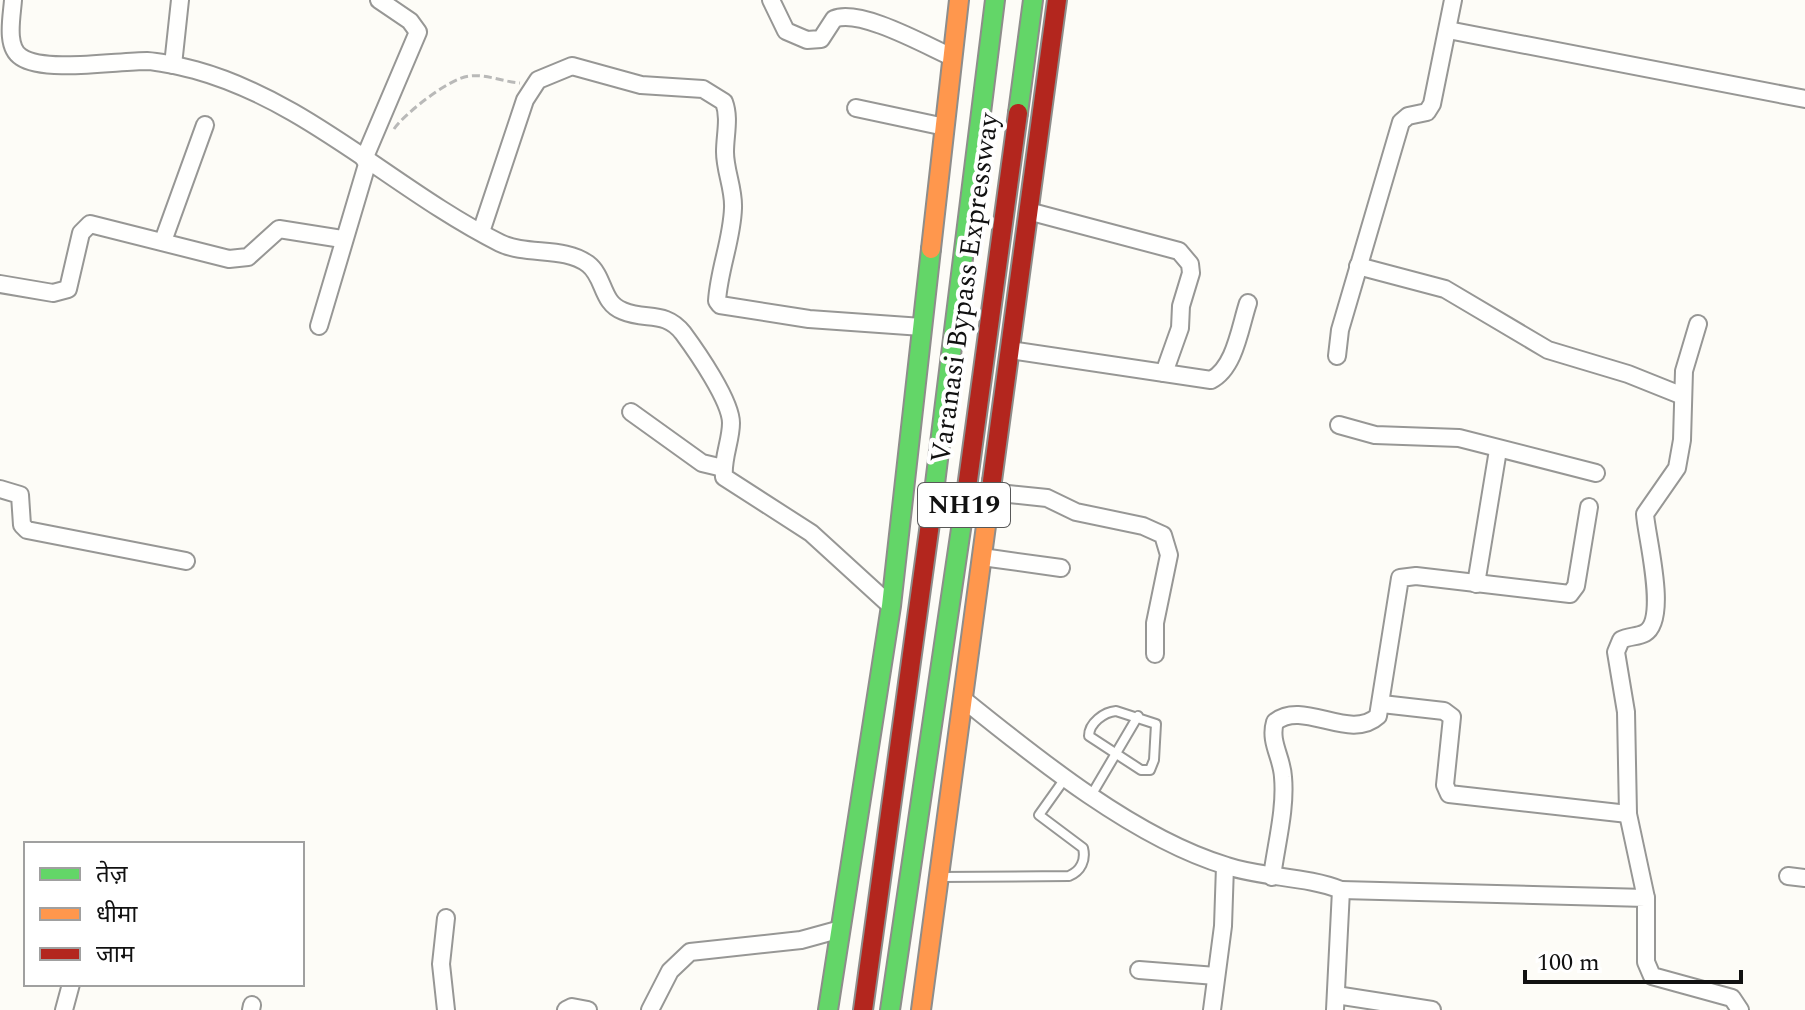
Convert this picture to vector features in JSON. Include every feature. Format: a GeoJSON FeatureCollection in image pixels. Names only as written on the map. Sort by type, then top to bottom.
{"type":"FeatureCollection","features":[{"type":"Feature","properties":{"kind":"main road"},"geometry":{"type":"LineString","coordinates":[[828,1010],[891,606],[959,0]]}},
{"type":"Feature","properties":{"kind":"main road","name":"Varanasi Bypass Expressway"},"geometry":{"type":"LineString","coordinates":[[863,1010],[917,631],[995,0]]}},
{"type":"Feature","properties":{"kind":"main road","name":"Varanasi Bypass Expressway"},"geometry":{"type":"LineString","coordinates":[[890,1010],[951,602],[1033,0]]}},
{"type":"Feature","properties":{"kind":"main road"},"geometry":{"type":"LineString","coordinates":[[921,1010],[1057,0]]}},
{"type":"Feature","properties":{"kind":"street"},"geometry":{"type":"LineString","coordinates":[[13,0],[13,49],[19,57]]}},
{"type":"Feature","properties":{"kind":"street"},"geometry":{"type":"LineString","coordinates":[[173,65],[180,0]]}},
{"type":"Feature","properties":{"kind":"street"},"geometry":{"type":"LineString","coordinates":[[319,326],[366,160],[418,32],[410,21],[379,0]]}},
{"type":"Feature","properties":{"kind":"street"},"geometry":{"type":"LineString","coordinates":[[771,0],[786,31],[807,40],[821,39],[834,19],[847,16],[952,57]]}},
{"type":"Feature","properties":{"kind":"street"},"geometry":{"type":"LineString","coordinates":[[1337,356],[1340,330],[1401,122],[1408,116],[1427,112],[1432,104],[1453,0]]}},
{"type":"Feature","properties":{"kind":"street"},"geometry":{"type":"LineString","coordinates":[[1448,30],[1805,99]]}},
{"type":"Feature","properties":{"kind":"street"},"geometry":{"type":"LineString","coordinates":[[0,61],[19,57],[41,64],[150,61],[234,84],[277,103],[481,232],[522,250],[566,255],[586,263],[597,273],[612,305],[625,312],[657,315],[671,321],[682,333],[726,402],[731,433],[723,468],[730,483],[811,533],[891,606]]}},
{"type":"Feature","properties":{"kind":"street"},"geometry":{"type":"LineString","coordinates":[[481,232],[532,85],[559,68],[572,66],[641,85],[697,88],[715,94],[727,107],[725,151],[733,202],[730,237],[721,264],[717,301],[720,305],[809,319],[922,327]]}},
{"type":"Feature","properties":{"kind":"street"},"geometry":{"type":"LineString","coordinates":[[856,108],[945,127]]}},
{"type":"Feature","properties":{"kind":"street"},"geometry":{"type":"LineString","coordinates":[[163,241],[205,125]]}},
{"type":"Feature","properties":{"kind":"street"},"geometry":{"type":"LineString","coordinates":[[1028,211],[1179,251],[1187,258],[1191,273],[1181,306],[1180,328],[1164,373]]}},
{"type":"Feature","properties":{"kind":"street"},"geometry":{"type":"LineString","coordinates":[[0,284],[53,293],[68,289],[81,233],[90,224],[241,259],[255,252],[279,229],[342,239]]}},
{"type":"Feature","properties":{"kind":"street"},"geometry":{"type":"LineString","coordinates":[[1358,266],[1445,289],[1548,350],[1628,374],[1683,396]]}},
{"type":"Feature","properties":{"kind":"street"},"geometry":{"type":"LineString","coordinates":[[1010,350],[1211,380],[1221,375],[1248,303]]}},
{"type":"Feature","properties":{"kind":"street"},"geometry":{"type":"LineString","coordinates":[[1698,324],[1684,371],[1682,440],[1677,468],[1645,514],[1656,573],[1651,625],[1645,633],[1621,640],[1616,652],[1626,712],[1628,814],[1646,898],[1646,962],[1652,976],[1732,998],[1740,1010]]}},
{"type":"Feature","properties":{"kind":"street"},"geometry":{"type":"LineString","coordinates":[[631,412],[702,463],[723,468]]}},
{"type":"Feature","properties":{"kind":"street"},"geometry":{"type":"LineString","coordinates":[[1339,425],[1375,435],[1451,436],[1596,473]]}},
{"type":"Feature","properties":{"kind":"street"},"geometry":{"type":"LineString","coordinates":[[1476,584],[1498,450]]}},
{"type":"Feature","properties":{"kind":"street"},"geometry":{"type":"LineString","coordinates":[[0,489],[20,495],[22,525],[27,530],[186,561]]}},
{"type":"Feature","properties":{"kind":"street"},"geometry":{"type":"LineString","coordinates":[[990,492],[1047,498],[1076,512],[1143,526],[1163,535],[1169,546],[1169,555],[1155,623],[1155,654]]}},
{"type":"Feature","properties":{"kind":"street"},"geometry":{"type":"LineString","coordinates":[[1272,877],[1284,788],[1272,733],[1275,722],[1290,716],[1361,725],[1378,716],[1400,578],[1416,576],[1570,594],[1576,586],[1589,507]]}},
{"type":"Feature","properties":{"kind":"street"},"geometry":{"type":"LineString","coordinates":[[982,557],[1061,568]]}},
{"type":"Feature","properties":{"kind":"street"},"geometry":{"type":"LineString","coordinates":[[963,699],[1092,794],[1159,836],[1225,866],[1341,890],[1646,898]]}},
{"type":"Feature","properties":{"kind":"street"},"geometry":{"type":"LineString","coordinates":[[1382,704],[1444,711],[1452,717],[1445,785],[1449,794],[1628,814]]}},
{"type":"Feature","properties":{"kind":"street"},"geometry":{"type":"LineString","coordinates":[[1212,1010],[1225,866]]}},
{"type":"Feature","properties":{"kind":"street"},"geometry":{"type":"LineString","coordinates":[[1341,890],[1336,1003],[1432,1010]]}},
{"type":"Feature","properties":{"kind":"street"},"geometry":{"type":"LineString","coordinates":[[446,918],[441,964],[446,1010]]}},
{"type":"Feature","properties":{"kind":"street"},"geometry":{"type":"LineString","coordinates":[[650,1010],[670,971],[690,952],[801,940],[841,929]]}},
{"type":"Feature","properties":{"kind":"street"},"geometry":{"type":"LineString","coordinates":[[1139,970],[1216,976]]}},
{"type":"Feature","properties":{"kind":"street"},"geometry":{"type":"LineString","coordinates":[[64,1010],[70,986]]}},
{"type":"Feature","properties":{"kind":"street"},"geometry":{"type":"LineString","coordinates":[[566,1010],[572,1007],[588,1010]]}},
{"type":"Feature","properties":{"kind":"lane"},"geometry":{"type":"LineString","coordinates":[[1109,712],[1138,716],[1156,724],[1153,766],[1141,770],[1115,755],[1089,736],[1091,727],[1109,712]]}},
{"type":"Feature","properties":{"kind":"lane"},"geometry":{"type":"LineString","coordinates":[[1092,794],[1138,716]]}},
{"type":"Feature","properties":{"kind":"lane"},"geometry":{"type":"LineString","coordinates":[[939,877],[1069,876],[1077,873],[1081,867],[1083,848],[1039,815],[1066,777]]}},
{"type":"Feature","properties":{"kind":"path"},"geometry":{"type":"LineString","coordinates":[[390,136],[401,120],[459,79],[483,76],[532,85]]}},
{"type":"Feature","properties":{"kind":"traffic: fast"},"geometry":{"type":"LineString","coordinates":[[931,516],[995,0]]}},
{"type":"Feature","properties":{"kind":"traffic: fast"},"geometry":{"type":"LineString","coordinates":[[1018,113],[1033,0]]}},
{"type":"Feature","properties":{"kind":"traffic: fast"},"geometry":{"type":"LineString","coordinates":[[828,1010],[891,606],[931,249]]}},
{"type":"Feature","properties":{"kind":"traffic: fast"},"geometry":{"type":"LineString","coordinates":[[890,1010],[966,495]]}},
{"type":"Feature","properties":{"kind":"traffic: slow"},"geometry":{"type":"LineString","coordinates":[[931,249],[959,0]]}},
{"type":"Feature","properties":{"kind":"traffic: slow"},"geometry":{"type":"LineString","coordinates":[[921,1010],[992,481]]}},
{"type":"Feature","properties":{"kind":"traffic: jam"},"geometry":{"type":"LineString","coordinates":[[992,481],[1057,0]]}},
{"type":"Feature","properties":{"kind":"traffic: jam"},"geometry":{"type":"LineString","coordinates":[[966,495],[1018,113]]}},
{"type":"Feature","properties":{"kind":"traffic: jam"},"geometry":{"type":"LineString","coordinates":[[863,1010],[931,516]]}}]}
